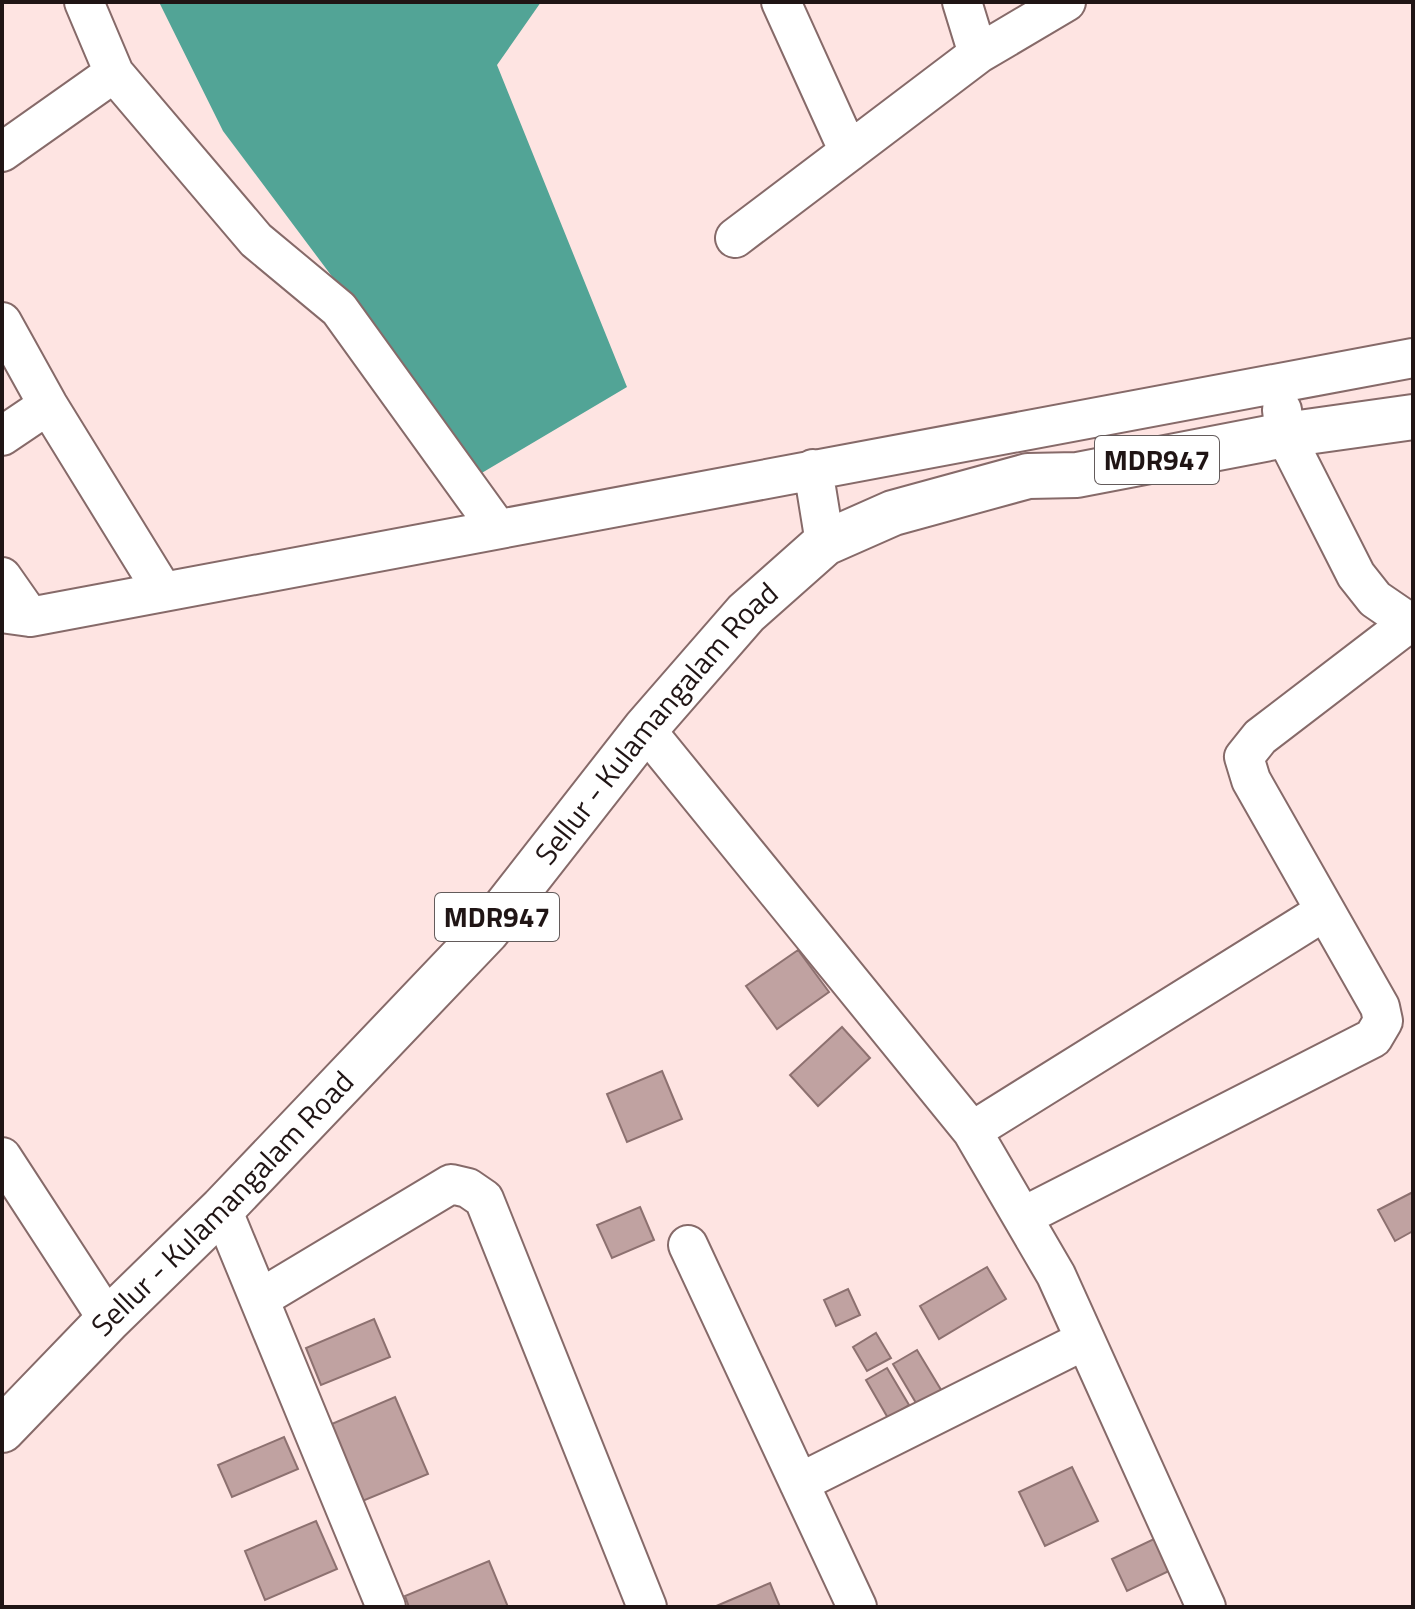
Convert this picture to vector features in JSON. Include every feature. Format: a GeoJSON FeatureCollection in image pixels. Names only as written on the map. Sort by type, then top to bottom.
{"type":"FeatureCollection","features":[{"type":"Feature","properties":{"kind":"main road","name":"Sellur - Kulamangalam Road"},"geometry":{"type":"LineString","coordinates":[[2,1430],[108,1320],[222,1209],[487,931],[645,729],[746,613],[825,543],[893,513],[1028,476],[1081,443],[1284,422],[1412,388]]}},
{"type":"Feature","properties":{"kind":"street"},"geometry":{"type":"LineString","coordinates":[[84,2],[114,73],[256,240],[339,309],[497,528]]}},
{"type":"Feature","properties":{"kind":"street"},"geometry":{"type":"LineString","coordinates":[[781,2],[849,152]]}},
{"type":"Feature","properties":{"kind":"street"},"geometry":{"type":"LineString","coordinates":[[962,2],[978,54]]}},
{"type":"Feature","properties":{"kind":"street"},"geometry":{"type":"LineString","coordinates":[[735,238],[978,54],[1066,2]]}},
{"type":"Feature","properties":{"kind":"street"},"geometry":{"type":"LineString","coordinates":[[2,152],[114,73]]}},
{"type":"Feature","properties":{"kind":"street"},"geometry":{"type":"LineString","coordinates":[[2,322],[48,405],[162,590]]}},
{"type":"Feature","properties":{"kind":"street"},"geometry":{"type":"LineString","coordinates":[[2,577],[16,615],[813,469],[1412,388]]}},
{"type":"Feature","properties":{"kind":"street"},"geometry":{"type":"LineString","coordinates":[[2,436],[48,405]]}},
{"type":"Feature","properties":{"kind":"street"},"geometry":{"type":"LineString","coordinates":[[1024,1216],[1373,1038],[1383,1021],[1380,1007],[1251,780],[1244,757],[1260,737],[1411,624],[1375,599],[1356,575],[1284,422]]}},
{"type":"Feature","properties":{"kind":"street"},"geometry":{"type":"LineString","coordinates":[[813,469],[825,543]]}},
{"type":"Feature","properties":{"kind":"street"},"geometry":{"type":"LineString","coordinates":[[645,729],[972,1131],[1024,1216],[1085,1340],[1206,1607]]}},
{"type":"Feature","properties":{"kind":"street"},"geometry":{"type":"LineString","coordinates":[[972,1131],[1325,911]]}},
{"type":"Feature","properties":{"kind":"street"},"geometry":{"type":"LineString","coordinates":[[2,1157],[108,1320]]}},
{"type":"Feature","properties":{"kind":"street"},"geometry":{"type":"LineString","coordinates":[[261,1298],[451,1184],[468,1188],[484,1199],[647,1607]]}},
{"type":"Feature","properties":{"kind":"street"},"geometry":{"type":"LineString","coordinates":[[222,1209],[386,1607]]}},
{"type":"Feature","properties":{"kind":"street"},"geometry":{"type":"LineString","coordinates":[[688,1245],[857,1607]]}},
{"type":"Feature","properties":{"kind":"street"},"geometry":{"type":"LineString","coordinates":[[799,1483],[1085,1340]]}},
{"type":"Feature","properties":{"kind":"water"},"geometry":{"type":"Polygon","coordinates":[[[159,2],[541,2],[497,65],[627,387],[480,474],[223,131],[159,2]]]}},
{"type":"Feature","properties":{"kind":"building"},"geometry":{"type":"Polygon","coordinates":[[[798,950],[829,992],[777,1029],[746,986],[798,950]]]}},
{"type":"Feature","properties":{"kind":"building"},"geometry":{"type":"Polygon","coordinates":[[[842,1027],[870,1058],[818,1106],[790,1075],[842,1027]]]}},
{"type":"Feature","properties":{"kind":"building"},"geometry":{"type":"Polygon","coordinates":[[[662,1071],[682,1119],[627,1142],[607,1094],[662,1071]]]}},
{"type":"Feature","properties":{"kind":"building"},"geometry":{"type":"Polygon","coordinates":[[[1413,1192],[1413,1231],[1395,1241],[1378,1210],[1413,1192]]]}},
{"type":"Feature","properties":{"kind":"building"},"geometry":{"type":"Polygon","coordinates":[[[640,1207],[654,1240],[612,1258],[597,1225],[640,1207]]]}},
{"type":"Feature","properties":{"kind":"building"},"geometry":{"type":"Polygon","coordinates":[[[987,1267],[1006,1299],[939,1339],[920,1306],[987,1267]]]}},
{"type":"Feature","properties":{"kind":"building"},"geometry":{"type":"Polygon","coordinates":[[[848,1289],[860,1315],[836,1326],[824,1300],[848,1289]]]}},
{"type":"Feature","properties":{"kind":"building"},"geometry":{"type":"Polygon","coordinates":[[[374,1319],[390,1357],[321,1385],[306,1348],[374,1319]]]}},
{"type":"Feature","properties":{"kind":"building"},"geometry":{"type":"Polygon","coordinates":[[[876,1333],[891,1358],[867,1371],[853,1347],[876,1333]]]}},
{"type":"Feature","properties":{"kind":"building"},"geometry":{"type":"Polygon","coordinates":[[[917,1350],[946,1398],[922,1413],[893,1364],[917,1350]]]}},
{"type":"Feature","properties":{"kind":"building"},"geometry":{"type":"Polygon","coordinates":[[[887,1368],[909,1405],[888,1418],[866,1380],[887,1368]]]}},
{"type":"Feature","properties":{"kind":"building"},"geometry":{"type":"Polygon","coordinates":[[[395,1397],[428,1474],[360,1502],[327,1426],[395,1397]]]}},
{"type":"Feature","properties":{"kind":"building"},"geometry":{"type":"Polygon","coordinates":[[[284,1437],[298,1469],[232,1497],[218,1465],[284,1437]]]}},
{"type":"Feature","properties":{"kind":"building"},"geometry":{"type":"Polygon","coordinates":[[[1072,1467],[1098,1521],[1045,1546],[1019,1492],[1072,1467]]]}},
{"type":"Feature","properties":{"kind":"building"},"geometry":{"type":"Polygon","coordinates":[[[316,1521],[337,1569],[265,1600],[245,1551],[316,1521]]]}},
{"type":"Feature","properties":{"kind":"building"},"geometry":{"type":"Polygon","coordinates":[[[1156,1538],[1171,1570],[1127,1591],[1112,1559],[1156,1538]]]}},
{"type":"Feature","properties":{"kind":"building"},"geometry":{"type":"Polygon","coordinates":[[[489,1561],[508,1607],[409,1607],[405,1596],[489,1561]]]}},
{"type":"Feature","properties":{"kind":"building"},"geometry":{"type":"Polygon","coordinates":[[[770,1583],[780,1607],[714,1607],[770,1583]]]}}]}
